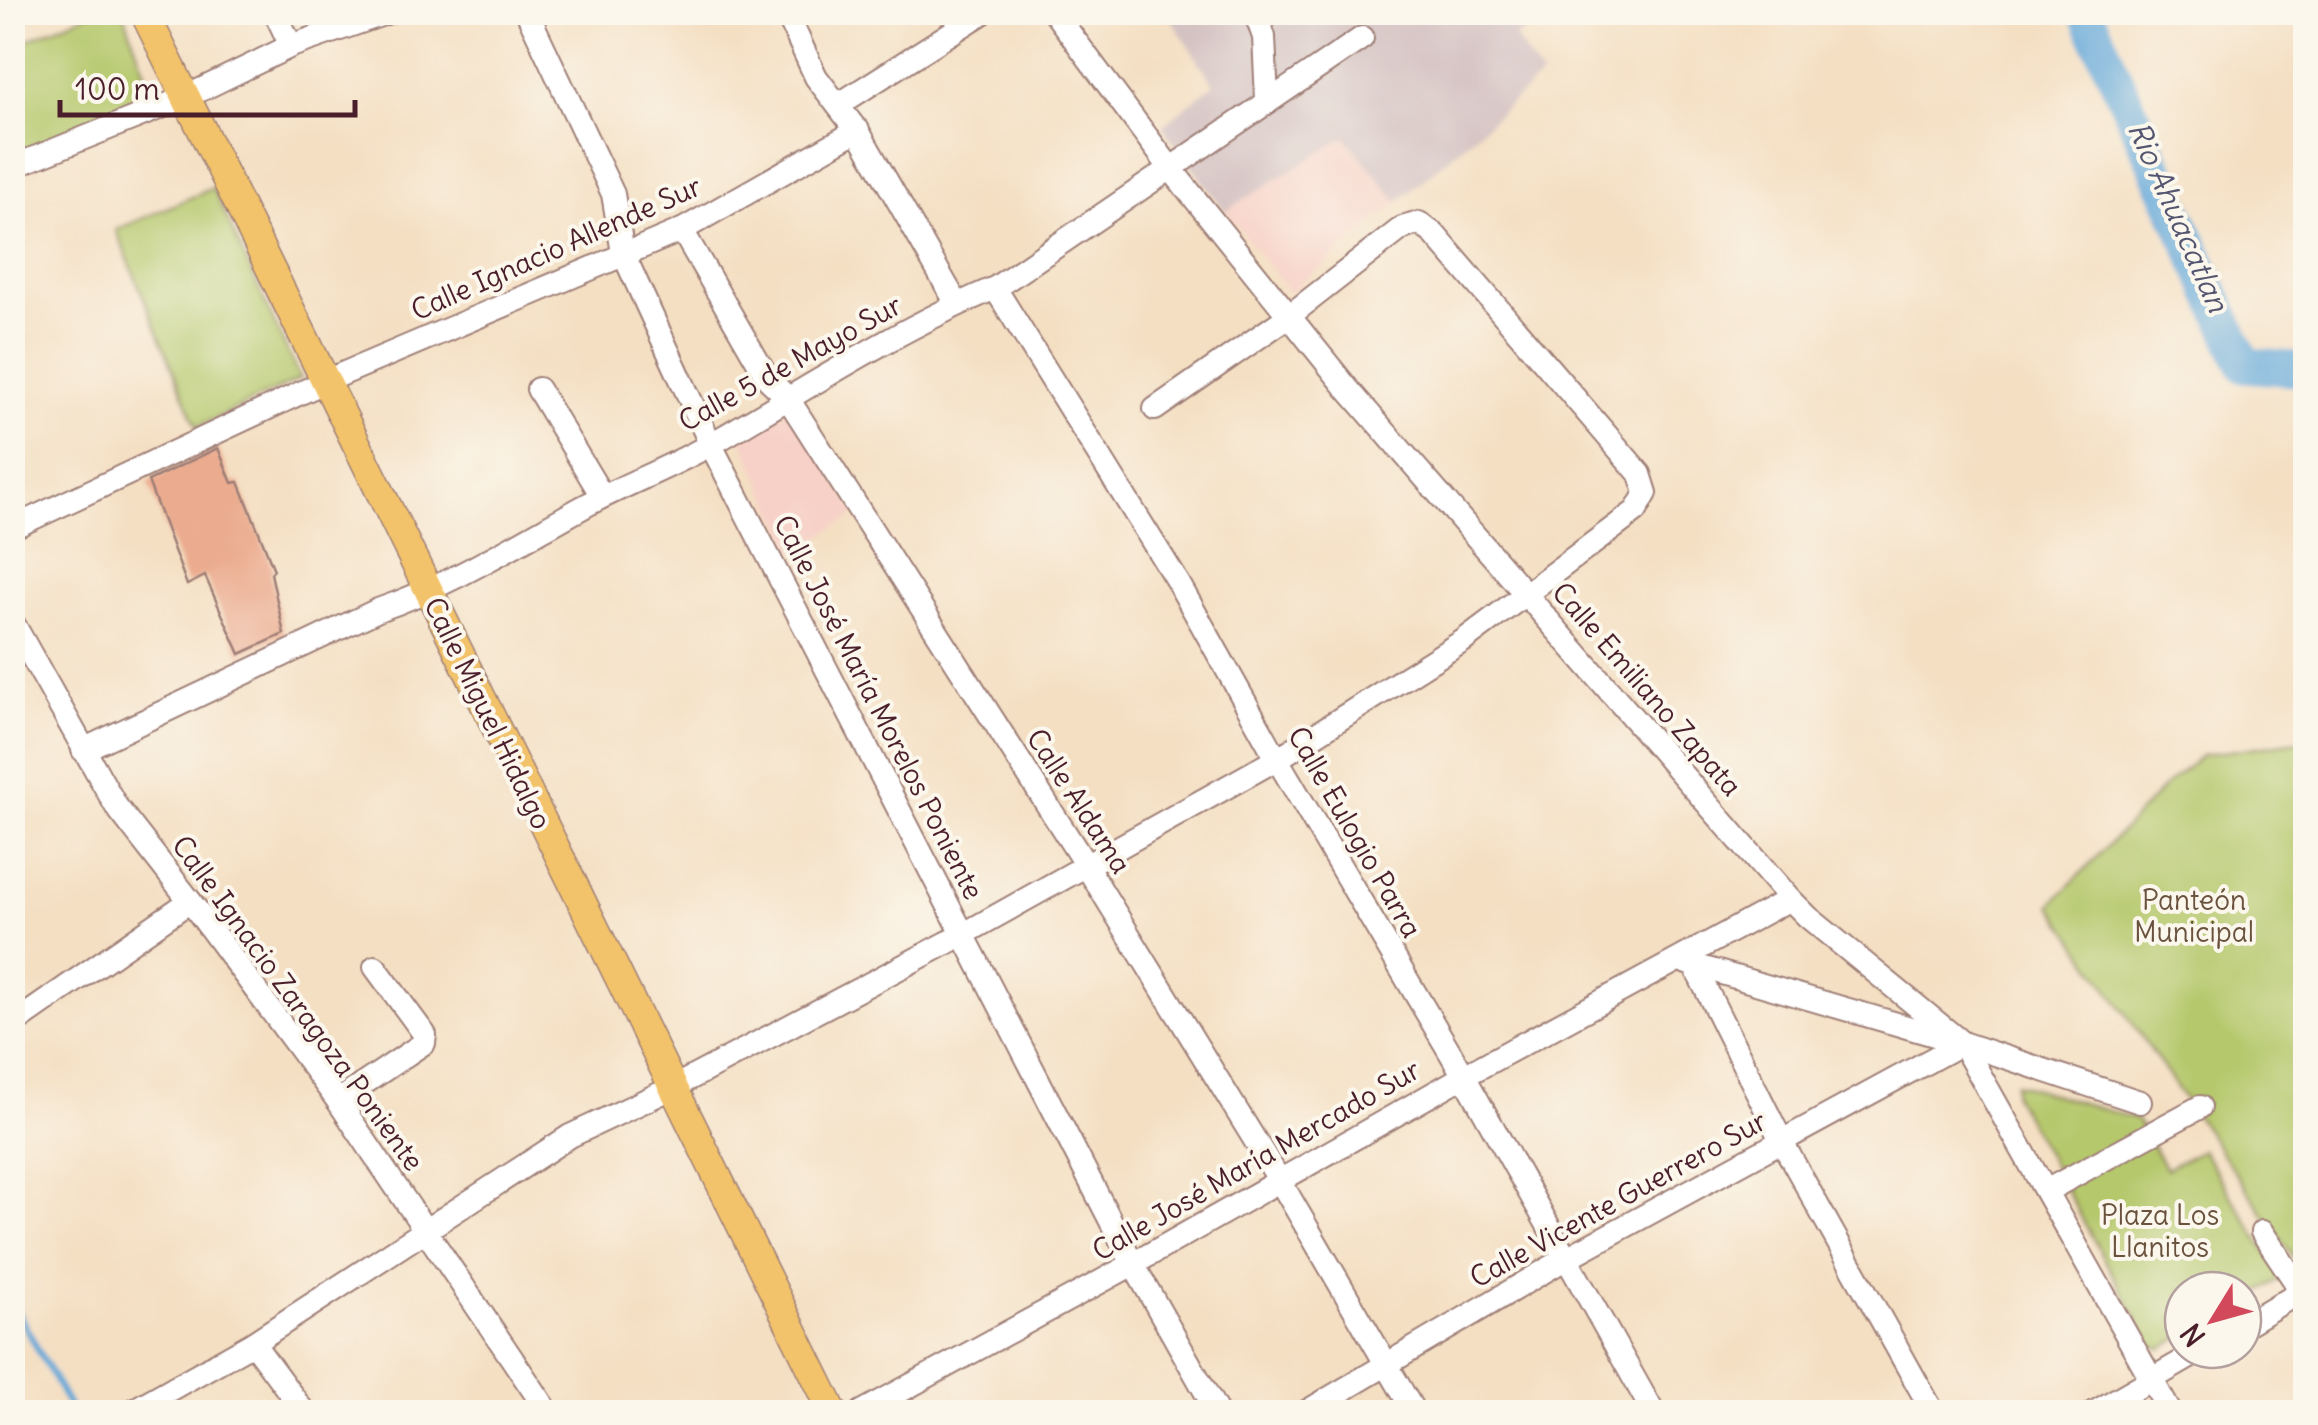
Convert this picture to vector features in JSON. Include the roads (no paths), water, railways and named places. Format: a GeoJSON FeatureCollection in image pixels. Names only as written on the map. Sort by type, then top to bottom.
{"type":"FeatureCollection","features":[{"type":"Feature","properties":{"kind":"main road","name":"Calle Miguel Hidalgo"},"geometry":{"type":"LineString","coordinates":[[144,12],[833,1412]]}},
{"type":"Feature","properties":{"kind":"street"},"geometry":{"type":"LineString","coordinates":[[276,12],[292,46]]}},
{"type":"Feature","properties":{"kind":"street"},"geometry":{"type":"LineString","coordinates":[[12,167],[184,98],[292,46],[389,12]]}},
{"type":"Feature","properties":{"kind":"street","name":"Calle José María Morelos Poniente"},"geometry":{"type":"LineString","coordinates":[[527,12],[613,194],[623,253],[711,444],[1133,1264],[1216,1412]]}},
{"type":"Feature","properties":{"kind":"street"},"geometry":{"type":"LineString","coordinates":[[786,12],[816,78],[858,130],[957,304]]}},
{"type":"Feature","properties":{"kind":"street"},"geometry":{"type":"LineString","coordinates":[[838,106],[984,12]]}},
{"type":"Feature","properties":{"kind":"street","name":"Calle Emiliano Zapata"},"geometry":{"type":"LineString","coordinates":[[1054,12],[1171,169],[1347,388],[1790,899],[1962,1043],[2170,1412]]}},
{"type":"Feature","properties":{"kind":"street"},"geometry":{"type":"LineString","coordinates":[[1255,12],[1264,36],[1267,100]]}},
{"type":"Feature","properties":{"kind":"street","name":"Calle 5 de Mayo Sur"},"geometry":{"type":"LineString","coordinates":[[82,750],[378,610],[428,593],[602,496],[711,444],[787,397],[957,304],[995,288],[1362,38]]}},
{"type":"Feature","properties":{"kind":"street","name":"Calle Ignacio Allende Sur"},"geometry":{"type":"LineString","coordinates":[[12,528],[326,381],[682,230],[858,130]]}},
{"type":"Feature","properties":{"kind":"street"},"geometry":{"type":"LineString","coordinates":[[130,1412],[253,1343],[570,1136],[674,1087],[962,936],[1278,760],[1464,641],[1636,511],[1646,493],[1640,474],[1434,234],[1419,223],[1402,228],[1289,316],[1155,409]]}},
{"type":"Feature","properties":{"kind":"street","name":"Calle Aldama"},"geometry":{"type":"LineString","coordinates":[[682,230],[768,379],[787,397],[1086,867],[1280,1182],[1414,1412]]}},
{"type":"Feature","properties":{"kind":"street","name":"Calle Eulogio Parra"},"geometry":{"type":"LineString","coordinates":[[995,288],[1179,584],[1653,1412]]}},
{"type":"Feature","properties":{"kind":"street"},"geometry":{"type":"LineString","coordinates":[[538,389],[602,496]]}},
{"type":"Feature","properties":{"kind":"street","name":"Calle Ignacio Zaragoza Poniente"},"geometry":{"type":"LineString","coordinates":[[12,621],[116,806],[338,1101],[548,1412]]}},
{"type":"Feature","properties":{"kind":"street","name":"Calle José María Mercado Sur"},"geometry":{"type":"LineString","coordinates":[[862,1412],[1464,1076],[1687,963],[1790,899]]}},
{"type":"Feature","properties":{"kind":"street"},"geometry":{"type":"LineString","coordinates":[[12,1025],[190,900]]}},
{"type":"Feature","properties":{"kind":"street"},"geometry":{"type":"LineString","coordinates":[[1687,963],[1962,1043],[2140,1102]]}},
{"type":"Feature","properties":{"kind":"street"},"geometry":{"type":"LineString","coordinates":[[1687,963],[1782,1142],[1934,1412]]}},
{"type":"Feature","properties":{"kind":"street"},"geometry":{"type":"LineString","coordinates":[[338,1101],[424,1042],[425,1035],[375,967]]}},
{"type":"Feature","properties":{"kind":"street","name":"Calle Vicente Guerrero Sur"},"geometry":{"type":"LineString","coordinates":[[1306,1412],[1564,1258],[1962,1043]]}},
{"type":"Feature","properties":{"kind":"street"},"geometry":{"type":"LineString","coordinates":[[2046,1191],[2200,1107]]}},
{"type":"Feature","properties":{"kind":"street"},"geometry":{"type":"LineString","coordinates":[[2262,1232],[2303,1295],[2263,1316]]}},
{"type":"Feature","properties":{"kind":"street"},"geometry":{"type":"LineString","coordinates":[[253,1343],[304,1412]]}},
{"type":"Feature","properties":{"kind":"street"},"geometry":{"type":"LineString","coordinates":[[2094,1412],[2169,1370]]}},
{"type":"Feature","properties":{"kind":"waterway","name":"Rio Ahuacatlan"},"geometry":{"type":"LineString","coordinates":[[2086,12],[2245,365],[2306,370]]}},
{"type":"Feature","properties":{"kind":"waterway"},"geometry":{"type":"LineString","coordinates":[[12,1302],[72,1412]]}},
{"type":"Feature","properties":{"kind":"park label","name":"Panteón Municipal"},"geometry":{"type":"Point","coordinates":[2194,916]}},
{"type":"Feature","properties":{"kind":"park label","name":"Plaza Los Llanitos"},"geometry":{"type":"Point","coordinates":[2160,1231]}}]}
